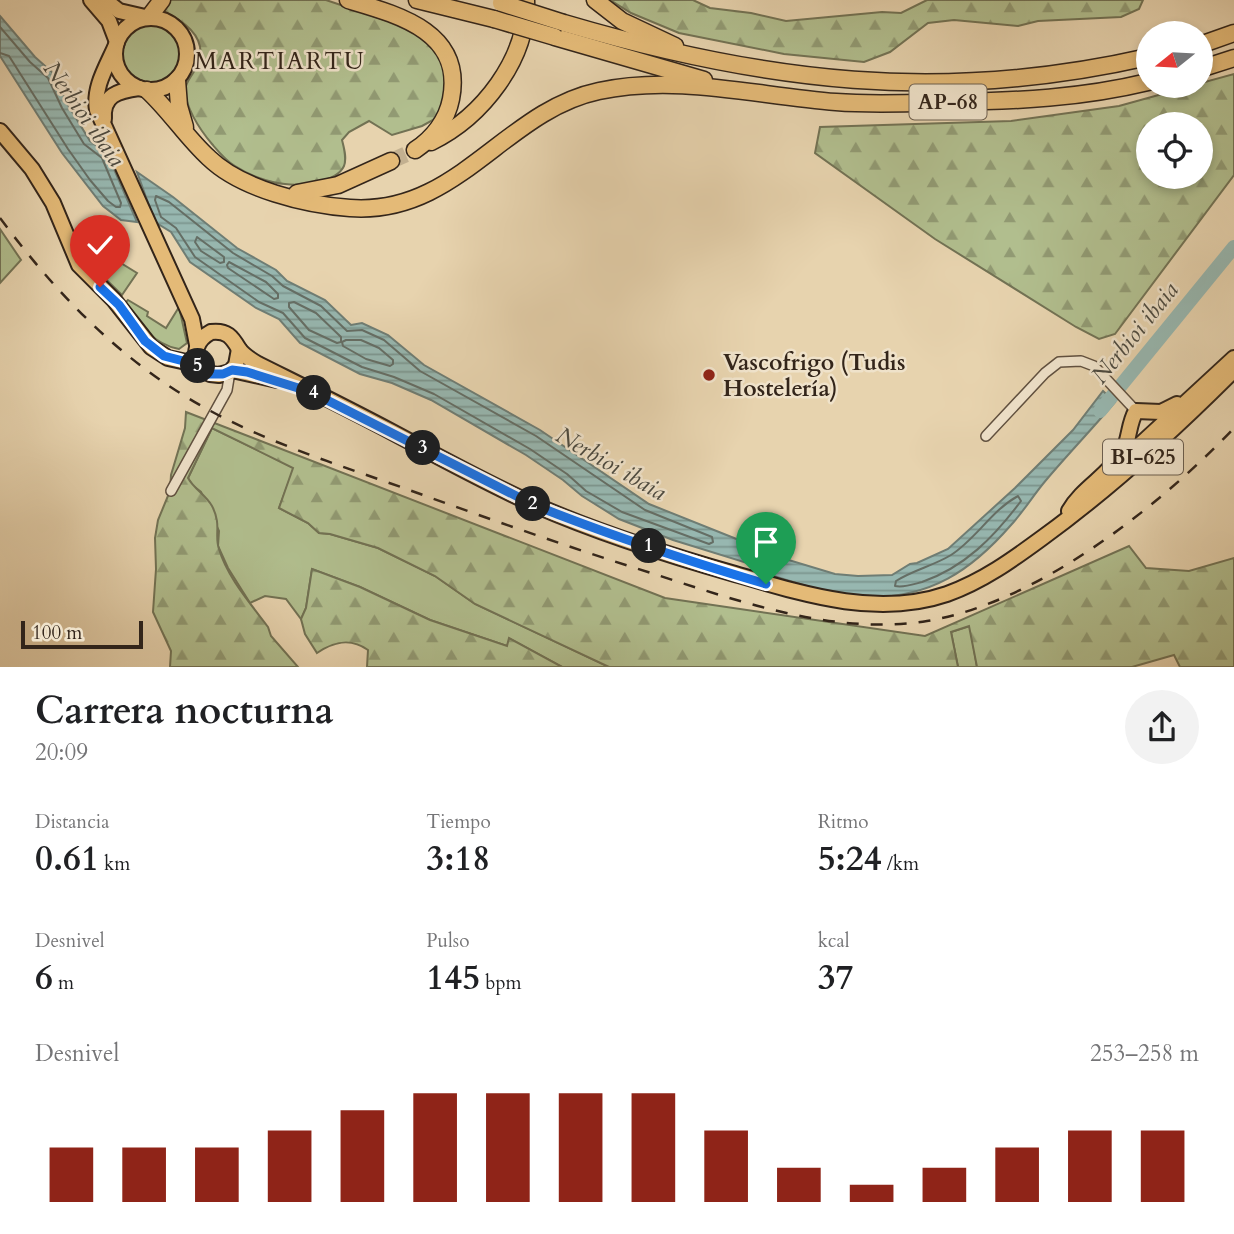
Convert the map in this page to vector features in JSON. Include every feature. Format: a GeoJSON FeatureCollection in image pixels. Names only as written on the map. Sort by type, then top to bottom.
{"type":"FeatureCollection","features":[{"type":"Feature","properties":{"kind":"highway"},"geometry":{"type":"LineString","coordinates":[[147,18],[162,0]]}},
{"type":"Feature","properties":{"kind":"highway"},"geometry":{"type":"LineString","coordinates":[[348,0],[390,14],[420,28],[434,38],[446,53],[453,80],[450,108],[435,133],[412,151],[454,130],[476,112],[492,93],[520,39],[525,22],[526,0]]}},
{"type":"Feature","properties":{"kind":"highway","name":"AP-68"},"geometry":{"type":"LineString","coordinates":[[417,0],[494,19],[747,91],[837,103],[1056,99],[1136,85]]}},
{"type":"Feature","properties":{"kind":"highway"},"geometry":{"type":"LineString","coordinates":[[595,0],[622,21],[706,59]]}},
{"type":"Feature","properties":{"kind":"highway","name":"AP-68"},"geometry":{"type":"LineString","coordinates":[[496,1],[643,46],[787,74],[913,84],[965,83],[1054,75],[1136,59]]}},
{"type":"Feature","properties":{"kind":"highway"},"geometry":{"type":"LineString","coordinates":[[1213,40],[1234,33]]}},
{"type":"Feature","properties":{"kind":"highway"},"geometry":{"type":"LineString","coordinates":[[1213,65],[1234,58]]}},
{"type":"Feature","properties":{"kind":"highway"},"geometry":{"type":"LineString","coordinates":[[177,80],[179,106],[187,132]]}},
{"type":"Feature","properties":{"kind":"highway"},"geometry":{"type":"LineString","coordinates":[[143,90],[187,132],[208,158],[223,170],[256,187],[347,208],[387,208],[442,186],[540,116],[589,93],[650,84],[747,91]]}},
{"type":"Feature","properties":{"kind":"highway"},"geometry":{"type":"LineString","coordinates":[[284,194],[310,192],[338,185],[391,161]]}},
{"type":"Feature","properties":{"kind":"main road"},"geometry":{"type":"LineString","coordinates":[[91,0],[109,21],[116,43],[116,63],[119,71],[131,84],[143,90]]}},
{"type":"Feature","properties":{"kind":"main road"},"geometry":{"type":"LineString","coordinates":[[105,0],[119,11],[174,25],[187,48],[186,65],[177,80],[163,89],[121,91],[109,97],[103,112],[106,131]]}},
{"type":"Feature","properties":{"kind":"main road"},"geometry":{"type":"LineString","coordinates":[[147,18],[128,26],[116,43],[98,87],[97,110],[192,319],[197,359],[201,368]]}},
{"type":"Feature","properties":{"kind":"main road"},"geometry":{"type":"LineString","coordinates":[[0,131],[24,158],[49,197],[79,265],[114,300],[145,341],[157,352],[201,368],[226,372],[238,361],[239,349],[233,337],[197,317],[181,298]]}},
{"type":"Feature","properties":{"kind":"main road"},"geometry":{"type":"LineString","coordinates":[[178,360],[190,356],[207,334],[221,332]]}},
{"type":"Feature","properties":{"kind":"main road","name":"BI-625"},"geometry":{"type":"LineString","coordinates":[[239,349],[258,364],[311,392],[479,478],[569,519],[709,567],[828,598],[877,604],[909,603],[932,598],[981,580],[1102,492],[1205,398],[1232,364]]}},
{"type":"Feature","properties":{"kind":"main road"},"geometry":{"type":"LineString","coordinates":[[1138,416],[1168,411],[1214,370],[1232,364]]}},
{"type":"Feature","properties":{"kind":"main road"},"geometry":{"type":"LineString","coordinates":[[1045,536],[1069,511],[1232,364]]}},
{"type":"Feature","properties":{"kind":"main road","name":"BI-625"},"geometry":{"type":"LineString","coordinates":[[226,372],[265,377],[311,392]]}},
{"type":"Feature","properties":{"kind":"main road"},"geometry":{"type":"LineString","coordinates":[[1138,416],[1139,435],[1163,432],[1196,402],[1205,398]]}},
{"type":"Feature","properties":{"kind":"main road"},"geometry":{"type":"LineString","coordinates":[[1102,492],[1110,480],[1151,443],[1153,419],[1138,416]]}},
{"type":"Feature","properties":{"kind":"main road"},"geometry":{"type":"LineString","coordinates":[[1069,511],[1075,500],[1123,452],[1138,416]]}},
{"type":"Feature","properties":{"kind":"street"},"geometry":{"type":"LineString","coordinates":[[986,436],[1059,362],[1081,361],[1094,366],[1106,376],[1138,416]]}},
{"type":"Feature","properties":{"kind":"street"},"geometry":{"type":"LineString","coordinates":[[223,398],[226,372]]}},
{"type":"Feature","properties":{"kind":"street"},"geometry":{"type":"LineString","coordinates":[[171,491],[227,390],[226,372]]}},
{"type":"Feature","properties":{"kind":"green space"},"geometry":{"type":"Polygon","coordinates":[[[167,0],[326,0],[403,26],[430,41],[445,59],[448,75],[442,107],[433,120],[392,135],[369,121],[349,132],[342,140],[344,166],[340,172],[326,180],[292,184],[259,178],[225,159],[193,117],[187,101],[186,86],[199,62],[199,44],[185,24],[162,11],[167,0]]]}},
{"type":"Feature","properties":{"kind":"green space"},"geometry":{"type":"Polygon","coordinates":[[[610,0],[693,0],[710,8],[786,21],[882,12],[901,13],[927,0],[1143,0],[1139,9],[1121,17],[1038,21],[1018,26],[954,20],[928,23],[890,52],[864,62],[784,54],[679,33],[631,13],[610,0]]]}},
{"type":"Feature","properties":{"kind":"green space"},"geometry":{"type":"Polygon","coordinates":[[[145,24],[157,24],[176,37],[181,54],[179,66],[168,79],[157,84],[145,84],[126,71],[121,60],[121,48],[134,29],[145,24]]]}},
{"type":"Feature","properties":{"kind":"green space"},"geometry":{"type":"Polygon","coordinates":[[[1234,74],[1234,175],[1115,334],[1099,339],[935,239],[815,153],[820,127],[1011,121],[1119,106],[1148,98],[1213,98],[1213,80],[1234,74]]]}},
{"type":"Feature","properties":{"kind":"green space"},"geometry":{"type":"Polygon","coordinates":[[[0,229],[21,260],[0,283],[0,229]]]}},
{"type":"Feature","properties":{"kind":"green space"},"geometry":{"type":"Polygon","coordinates":[[[72,233],[137,273],[122,295],[78,252],[72,233]]]}},
{"type":"Feature","properties":{"kind":"green space"},"geometry":{"type":"Polygon","coordinates":[[[128,300],[148,312],[147,316],[166,328],[179,307],[187,343],[179,349],[154,338],[136,318],[126,302],[128,300]]]}},
{"type":"Feature","properties":{"kind":"green space"},"geometry":{"type":"Polygon","coordinates":[[[186,412],[665,598],[925,636],[1129,546],[1146,568],[1189,571],[1234,558],[1234,667],[1180,667],[1174,655],[1132,667],[977,667],[969,626],[951,632],[958,667],[609,667],[475,604],[435,576],[378,548],[319,533],[308,523],[279,508],[293,468],[212,428],[188,478],[212,506],[217,519],[219,549],[234,580],[268,627],[271,636],[298,667],[170,667],[171,651],[153,612],[155,538],[158,520],[170,491],[171,475],[185,428],[186,412]]]}},
{"type":"Feature","properties":{"kind":"green space"},"geometry":{"type":"Polygon","coordinates":[[[212,428],[294,468],[279,508],[308,523],[319,533],[378,548],[435,576],[475,604],[609,667],[562,667],[510,639],[507,646],[430,620],[360,587],[312,569],[306,608],[301,619],[286,599],[265,596],[250,603],[218,546],[219,531],[201,492],[188,478],[212,428]]]}},
{"type":"Feature","properties":{"kind":"green space"},"geometry":{"type":"Polygon","coordinates":[[[312,569],[360,587],[430,620],[507,646],[509,638],[562,667],[367,667],[368,650],[348,642],[329,646],[317,653],[305,634],[301,619],[306,608],[312,569]]]}},
{"type":"Feature","properties":{"kind":"green space"},"geometry":{"type":"Polygon","coordinates":[[[970,626],[977,667],[958,667],[951,632],[970,626]]]}},
{"type":"Feature","properties":{"kind":"water"},"geometry":{"type":"Polygon","coordinates":[[[0,16],[35,57],[53,73],[68,105],[90,141],[107,153],[137,222],[121,220],[103,206],[62,153],[0,56],[0,16]]]}},
{"type":"Feature","properties":{"kind":"water"},"geometry":{"type":"Polygon","coordinates":[[[137,172],[237,248],[276,270],[287,281],[325,300],[351,325],[362,323],[388,335],[424,365],[540,430],[649,504],[744,542],[762,552],[835,574],[892,575],[910,564],[948,549],[1073,430],[1103,391],[1115,402],[1047,479],[1011,525],[981,556],[965,568],[948,579],[911,593],[868,597],[828,592],[763,573],[757,566],[673,540],[619,519],[526,455],[431,400],[392,383],[360,374],[300,343],[279,319],[256,308],[190,262],[171,232],[155,222],[137,172]]]}},
{"type":"Feature","properties":{"kind":"waterway","name":"Nerbioi ibaia"},"geometry":{"type":"LineString","coordinates":[[1100,411],[1234,247]]}},
{"type":"Feature","properties":{"kind":"tunnel"},"geometry":{"type":"LineString","coordinates":[[391,161],[409,153]]}},
{"type":"Feature","properties":{"kind":"railway"},"geometry":{"type":"LineString","coordinates":[[0,218],[62,294],[109,339],[160,380],[244,428],[333,463],[593,554],[752,604],[822,620],[857,624],[927,621],[969,611],[1011,594],[1053,573],[1133,519],[1170,489],[1234,428]]}},
{"type":"Feature","properties":{"kind":"place","name":"Vascofrigo (Tudis Hostelería)"},"geometry":{"type":"Point","coordinates":[709,375]}},
{"type":"Feature","properties":{"kind":"district","name":"MARTIARTU"},"geometry":{"type":"Point","coordinates":[280,61]}},
{"type":"Feature","properties":{"kind":"route"},"geometry":{"type":"LineString","coordinates":[[100,287],[119,305],[145,341],[168,358],[197,365],[210,374],[223,374],[232,370],[247,372],[311,392],[534,505],[709,567],[766,584]]}}]}
